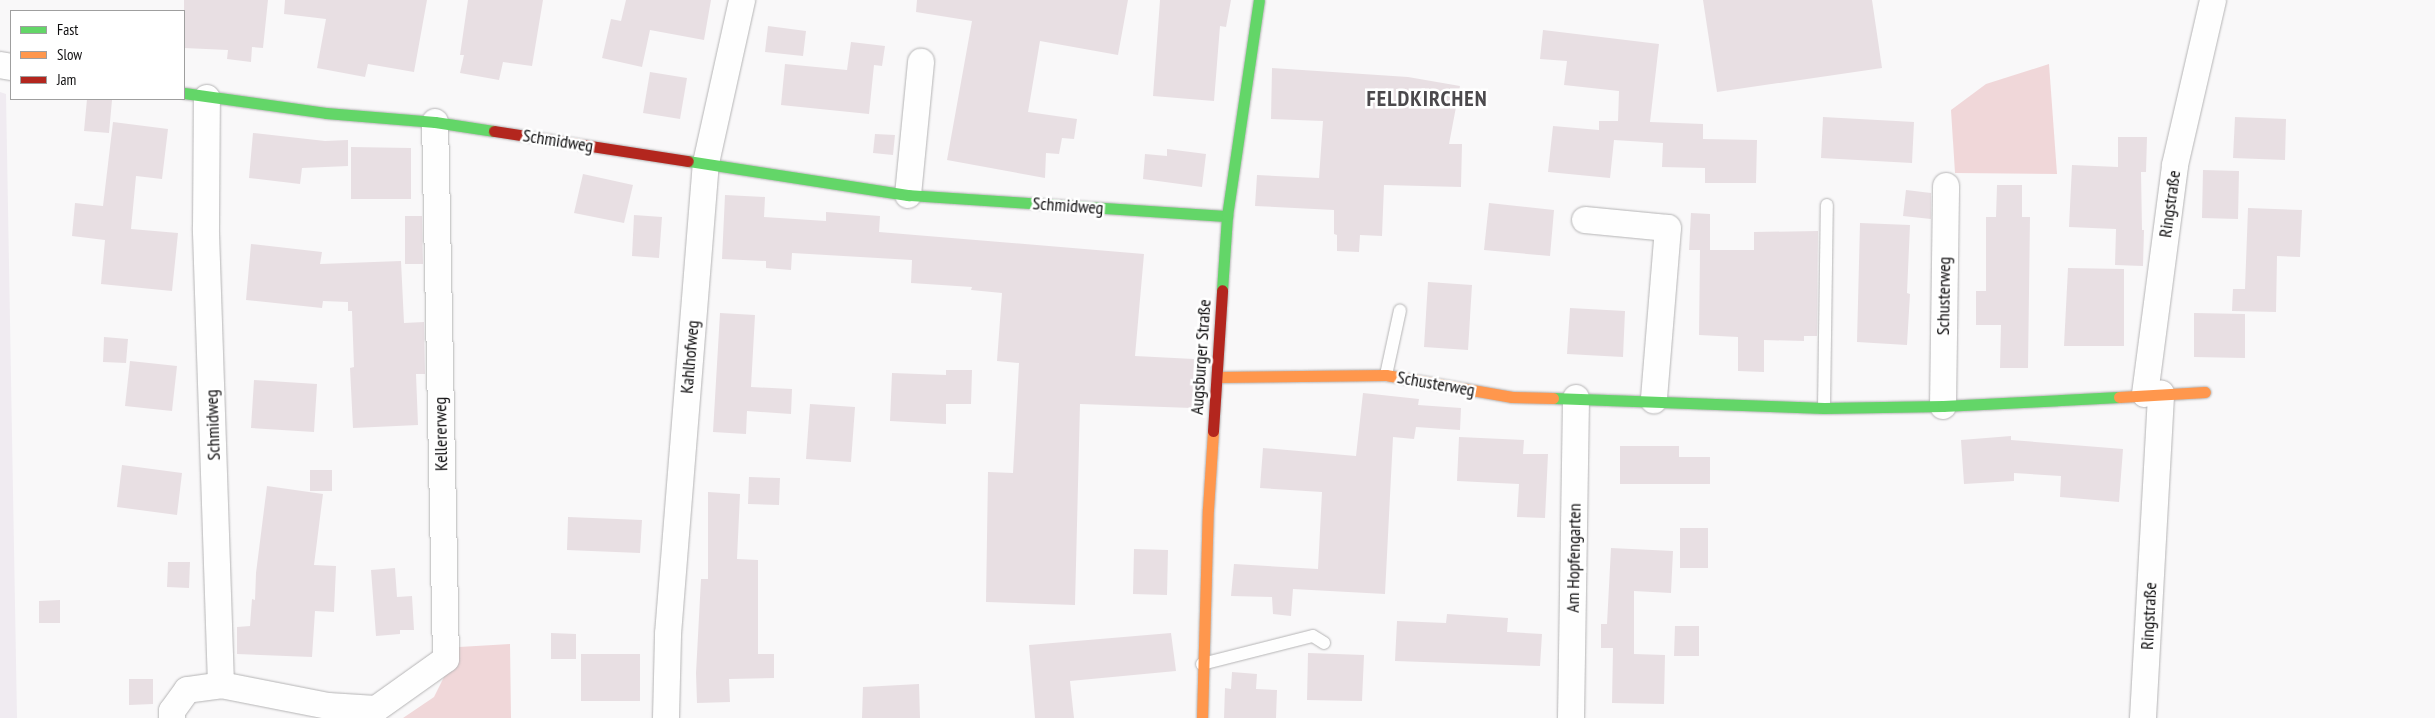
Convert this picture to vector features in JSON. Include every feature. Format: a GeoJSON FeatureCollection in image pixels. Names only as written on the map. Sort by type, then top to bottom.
{"type":"FeatureCollection","features":[{"type":"Feature","properties":{"kind":"street","name":"Kahlhofweg"},"geometry":{"type":"LineString","coordinates":[[666,718],[668,634],[706,163],[742,0]]}},
{"type":"Feature","properties":{"kind":"street","name":"Augsburger Straße"},"geometry":{"type":"LineString","coordinates":[[1202,718],[1202,664],[1227,216],[1259,0]]}},
{"type":"Feature","properties":{"kind":"street","name":"Ringstraße"},"geometry":{"type":"LineString","coordinates":[[2144,718],[2153,394],[2175,165],[2213,0]]}},
{"type":"Feature","properties":{"kind":"street"},"geometry":{"type":"LineString","coordinates":[[908,195],[921,62]]}},
{"type":"Feature","properties":{"kind":"street","name":"Schmidweg"},"geometry":{"type":"LineString","coordinates":[[221,685],[206,228],[196,95],[326,113],[435,122],[908,195],[1227,216]]}},
{"type":"Feature","properties":{"kind":"street","name":"Kellererweg"},"geometry":{"type":"LineString","coordinates":[[221,685],[377,714],[446,659],[435,122]]}},
{"type":"Feature","properties":{"kind":"street","name":"Schusterweg"},"geometry":{"type":"LineString","coordinates":[[1943,406],[1946,186]]}},
{"type":"Feature","properties":{"kind":"street"},"geometry":{"type":"LineString","coordinates":[[1585,220],[1668,228],[1654,400]]}},
{"type":"Feature","properties":{"kind":"street","name":"Schusterweg"},"geometry":{"type":"LineString","coordinates":[[1217,377],[1386,375],[1512,397],[1654,400],[1824,408],[1943,406],[2153,394]]}},
{"type":"Feature","properties":{"kind":"street"},"geometry":{"type":"LineString","coordinates":[[2153,394],[2205,392]]}},
{"type":"Feature","properties":{"kind":"street","name":"Am Hopfengarten"},"geometry":{"type":"LineString","coordinates":[[1572,718],[1576,398]]}},
{"type":"Feature","properties":{"kind":"street"},"geometry":{"type":"LineString","coordinates":[[172,718],[172,711],[187,690],[221,685]]}},
{"type":"Feature","properties":{"kind":"lane"},"geometry":{"type":"LineString","coordinates":[[1824,408],[1826,205]]}},
{"type":"Feature","properties":{"kind":"lane"},"geometry":{"type":"LineString","coordinates":[[1386,375],[1400,310]]}},
{"type":"Feature","properties":{"kind":"lane"},"geometry":{"type":"LineString","coordinates":[[1202,664],[1313,636],[1324,643]]}},
{"type":"Feature","properties":{"kind":"shaded area"},"geometry":{"type":"Polygon","coordinates":[[[2049,64],[2057,174],[1955,173],[1951,110],[1986,84],[2049,64]]]}},
{"type":"Feature","properties":{"kind":"shaded area"},"geometry":{"type":"Polygon","coordinates":[[[0,92],[6,94],[17,718],[0,718],[0,92]]]}},
{"type":"Feature","properties":{"kind":"shaded area"},"geometry":{"type":"Polygon","coordinates":[[[510,644],[511,718],[403,718],[434,697],[459,647],[510,644]]]}},
{"type":"Feature","properties":{"kind":"building"},"geometry":{"type":"Polygon","coordinates":[[[184,0],[268,0],[263,48],[252,47],[251,62],[227,59],[228,50],[185,48],[184,0]]]}},
{"type":"Feature","properties":{"kind":"building"},"geometry":{"type":"Polygon","coordinates":[[[285,0],[427,0],[414,72],[368,64],[365,77],[317,68],[326,19],[284,14],[285,0]]]}},
{"type":"Feature","properties":{"kind":"building"},"geometry":{"type":"Polygon","coordinates":[[[468,0],[543,0],[532,66],[503,62],[499,80],[460,73],[464,55],[460,55],[468,0]]]}},
{"type":"Feature","properties":{"kind":"building"},"geometry":{"type":"Polygon","coordinates":[[[626,0],[711,0],[704,40],[650,30],[642,67],[602,58],[611,19],[621,21],[626,0]]]}},
{"type":"Feature","properties":{"kind":"building"},"geometry":{"type":"Polygon","coordinates":[[[917,0],[1128,0],[1118,55],[1040,41],[1028,112],[1077,119],[1074,139],[1062,138],[1059,154],[1046,153],[1045,178],[947,160],[972,21],[916,12],[917,0]]]}},
{"type":"Feature","properties":{"kind":"building"},"geometry":{"type":"Polygon","coordinates":[[[1160,0],[1231,0],[1226,27],[1220,26],[1214,101],[1153,96],[1160,0]]]}},
{"type":"Feature","properties":{"kind":"building"},"geometry":{"type":"Polygon","coordinates":[[[1703,0],[1872,0],[1882,68],[1717,92],[1703,0]]]}},
{"type":"Feature","properties":{"kind":"building"},"geometry":{"type":"Polygon","coordinates":[[[768,26],[806,31],[803,56],[765,52],[768,26]]]}},
{"type":"Feature","properties":{"kind":"building"},"geometry":{"type":"Polygon","coordinates":[[[1543,30],[1659,44],[1650,122],[1703,124],[1703,139],[1757,140],[1756,183],[1705,183],[1705,168],[1662,167],[1663,143],[1614,140],[1610,178],[1548,172],[1553,126],[1599,130],[1599,121],[1618,121],[1619,91],[1564,85],[1567,61],[1540,59],[1543,30]]]}},
{"type":"Feature","properties":{"kind":"building"},"geometry":{"type":"Polygon","coordinates":[[[851,42],[885,46],[882,66],[874,65],[869,114],[781,105],[785,64],[847,70],[851,42]]]}},
{"type":"Feature","properties":{"kind":"building"},"geometry":{"type":"Polygon","coordinates":[[[1272,68],[1408,77],[1460,86],[1449,144],[1462,144],[1461,187],[1384,185],[1382,236],[1360,235],[1359,252],[1337,251],[1337,235],[1334,234],[1334,210],[1255,206],[1257,175],[1319,178],[1323,121],[1271,119],[1272,68]]]}},
{"type":"Feature","properties":{"kind":"building"},"geometry":{"type":"Polygon","coordinates":[[[650,72],[687,78],[680,119],[643,113],[650,72]]]}},
{"type":"Feature","properties":{"kind":"building"},"geometry":{"type":"Polygon","coordinates":[[[87,100],[112,100],[109,133],[84,131],[87,100]]]}},
{"type":"Feature","properties":{"kind":"building"},"geometry":{"type":"Polygon","coordinates":[[[1823,117],[1914,122],[1912,163],[1821,158],[1823,117]]]}},
{"type":"Feature","properties":{"kind":"building"},"geometry":{"type":"Polygon","coordinates":[[[2235,117],[2286,119],[2285,160],[2233,158],[2235,117]]]}},
{"type":"Feature","properties":{"kind":"building"},"geometry":{"type":"Polygon","coordinates":[[[113,122],[168,129],[162,179],[136,176],[131,229],[178,233],[172,291],[101,284],[105,240],[72,236],[75,203],[103,206],[113,122]]]}},
{"type":"Feature","properties":{"kind":"building"},"geometry":{"type":"Polygon","coordinates":[[[253,133],[325,141],[348,140],[348,166],[302,168],[300,184],[249,178],[253,133]]]}},
{"type":"Feature","properties":{"kind":"building"},"geometry":{"type":"Polygon","coordinates":[[[875,134],[895,135],[893,155],[873,153],[875,134]]]}},
{"type":"Feature","properties":{"kind":"building"},"geometry":{"type":"Polygon","coordinates":[[[2118,137],[2147,137],[2146,172],[2141,172],[2142,230],[2144,230],[2143,266],[2115,265],[2116,229],[2069,227],[2072,165],[2118,167],[2118,137]]]}},
{"type":"Feature","properties":{"kind":"building"},"geometry":{"type":"Polygon","coordinates":[[[351,147],[411,148],[411,199],[351,199],[351,147]]]}},
{"type":"Feature","properties":{"kind":"building"},"geometry":{"type":"Polygon","coordinates":[[[1167,149],[1206,154],[1202,187],[1143,179],[1145,154],[1167,156],[1167,149]]]}},
{"type":"Feature","properties":{"kind":"building"},"geometry":{"type":"Polygon","coordinates":[[[2203,170],[2239,171],[2238,219],[2202,218],[2203,170]]]}},
{"type":"Feature","properties":{"kind":"building"},"geometry":{"type":"Polygon","coordinates":[[[583,174],[633,185],[624,223],[574,213],[583,174]]]}},
{"type":"Feature","properties":{"kind":"building"},"geometry":{"type":"Polygon","coordinates":[[[1997,185],[2022,185],[2022,217],[2030,217],[2028,368],[2000,368],[2001,325],[1976,325],[1976,291],[1986,291],[1986,217],[1996,217],[1997,185]]]}},
{"type":"Feature","properties":{"kind":"building"},"geometry":{"type":"Polygon","coordinates":[[[1906,190],[1931,193],[1931,219],[1903,216],[1906,190]]]}},
{"type":"Feature","properties":{"kind":"building"},"geometry":{"type":"Polygon","coordinates":[[[725,195],[765,197],[764,217],[826,221],[826,212],[880,216],[879,232],[1144,254],[1135,356],[1194,359],[1192,408],[1080,404],[1075,605],[986,602],[988,472],[1013,473],[1019,363],[997,361],[1002,293],[971,290],[972,287],[911,283],[912,260],[792,253],[791,270],[766,268],[766,261],[722,259],[725,195]]]}},
{"type":"Feature","properties":{"kind":"building"},"geometry":{"type":"Polygon","coordinates":[[[1489,203],[1554,210],[1550,256],[1484,250],[1489,203]]]}},
{"type":"Feature","properties":{"kind":"building"},"geometry":{"type":"Polygon","coordinates":[[[2248,208],[2302,210],[2300,257],[2277,256],[2276,312],[2232,311],[2233,289],[2245,289],[2248,208]]]}},
{"type":"Feature","properties":{"kind":"building"},"geometry":{"type":"Polygon","coordinates":[[[1691,213],[1710,214],[1710,250],[1689,250],[1691,213]]]}},
{"type":"Feature","properties":{"kind":"building"},"geometry":{"type":"Polygon","coordinates":[[[634,215],[662,217],[659,258],[632,256],[634,215]]]}},
{"type":"Feature","properties":{"kind":"building"},"geometry":{"type":"Polygon","coordinates":[[[405,216],[422,216],[423,264],[405,264],[405,216]]]}},
{"type":"Feature","properties":{"kind":"building"},"geometry":{"type":"Polygon","coordinates":[[[1860,223],[1910,225],[1907,293],[1910,294],[1907,345],[1857,342],[1860,223]]]}},
{"type":"Feature","properties":{"kind":"building"},"geometry":{"type":"Polygon","coordinates":[[[1818,231],[1817,336],[1804,336],[1804,341],[1764,340],[1764,372],[1738,371],[1738,337],[1699,335],[1700,250],[1754,250],[1754,232],[1818,231]]]}},
{"type":"Feature","properties":{"kind":"building"},"geometry":{"type":"Polygon","coordinates":[[[251,244],[322,252],[320,264],[401,261],[404,323],[424,322],[425,374],[416,374],[418,425],[353,428],[350,368],[354,367],[352,311],[348,311],[348,302],[323,301],[322,308],[246,300],[251,244]]]}},
{"type":"Feature","properties":{"kind":"building"},"geometry":{"type":"Polygon","coordinates":[[[2068,268],[2124,269],[2124,346],[2064,346],[2068,268]]]}},
{"type":"Feature","properties":{"kind":"building"},"geometry":{"type":"Polygon","coordinates":[[[1428,282],[1472,285],[1468,350],[1424,347],[1428,282]]]}},
{"type":"Feature","properties":{"kind":"building"},"geometry":{"type":"Polygon","coordinates":[[[1570,308],[1625,311],[1623,357],[1567,354],[1570,308]]]}},
{"type":"Feature","properties":{"kind":"building"},"geometry":{"type":"Polygon","coordinates":[[[720,313],[755,315],[751,387],[792,389],[791,414],[747,411],[746,434],[713,432],[720,313]]]}},
{"type":"Feature","properties":{"kind":"building"},"geometry":{"type":"Polygon","coordinates":[[[2194,313],[2245,314],[2245,358],[2194,357],[2194,313]]]}},
{"type":"Feature","properties":{"kind":"building"},"geometry":{"type":"Polygon","coordinates":[[[104,337],[128,339],[126,363],[103,362],[104,337]]]}},
{"type":"Feature","properties":{"kind":"building"},"geometry":{"type":"Polygon","coordinates":[[[130,361],[177,366],[172,411],[125,406],[130,361]]]}},
{"type":"Feature","properties":{"kind":"building"},"geometry":{"type":"Polygon","coordinates":[[[946,370],[972,370],[971,404],[946,404],[946,424],[890,421],[892,373],[946,375],[946,370]]]}},
{"type":"Feature","properties":{"kind":"building"},"geometry":{"type":"Polygon","coordinates":[[[254,380],[317,384],[314,432],[251,428],[254,380]]]}},
{"type":"Feature","properties":{"kind":"building"},"geometry":{"type":"Polygon","coordinates":[[[1363,393],[1419,399],[1418,405],[1461,408],[1460,430],[1416,427],[1414,439],[1393,437],[1385,594],[1293,589],[1291,616],[1273,614],[1272,597],[1231,596],[1234,564],[1318,569],[1322,492],[1260,488],[1263,448],[1356,456],[1363,393]]]}},
{"type":"Feature","properties":{"kind":"building"},"geometry":{"type":"Polygon","coordinates":[[[810,404],[855,407],[851,462],[806,459],[810,404]]]}},
{"type":"Feature","properties":{"kind":"building"},"geometry":{"type":"Polygon","coordinates":[[[2011,436],[2011,440],[2123,449],[2119,502],[2060,497],[2061,476],[2014,473],[2014,481],[1964,484],[1961,440],[2011,436]]]}},
{"type":"Feature","properties":{"kind":"building"},"geometry":{"type":"Polygon","coordinates":[[[1459,437],[1524,440],[1523,454],[1548,454],[1545,518],[1517,517],[1519,484],[1457,481],[1459,437]]]}},
{"type":"Feature","properties":{"kind":"building"},"geometry":{"type":"Polygon","coordinates":[[[1620,446],[1679,446],[1679,457],[1710,457],[1710,484],[1620,484],[1620,446]]]}},
{"type":"Feature","properties":{"kind":"building"},"geometry":{"type":"Polygon","coordinates":[[[122,465],[182,473],[177,515],[117,507],[122,465]]]}},
{"type":"Feature","properties":{"kind":"building"},"geometry":{"type":"Polygon","coordinates":[[[310,470],[332,470],[332,491],[310,491],[310,470]]]}},
{"type":"Feature","properties":{"kind":"building"},"geometry":{"type":"Polygon","coordinates":[[[749,477],[780,478],[779,505],[748,504],[749,477]]]}},
{"type":"Feature","properties":{"kind":"building"},"geometry":{"type":"Polygon","coordinates":[[[267,486],[323,494],[314,565],[336,566],[334,612],[315,611],[312,657],[237,654],[237,627],[250,626],[252,599],[255,600],[256,573],[267,486]]]}},
{"type":"Feature","properties":{"kind":"building"},"geometry":{"type":"Polygon","coordinates":[[[708,492],[740,494],[737,559],[758,560],[758,654],[774,654],[774,678],[729,679],[730,702],[697,703],[696,673],[701,579],[708,579],[708,492]]]}},
{"type":"Feature","properties":{"kind":"building"},"geometry":{"type":"Polygon","coordinates":[[[568,517],[642,520],[640,553],[567,550],[568,517]]]}},
{"type":"Feature","properties":{"kind":"building"},"geometry":{"type":"Polygon","coordinates":[[[1680,528],[1708,528],[1708,568],[1680,568],[1680,528]]]}},
{"type":"Feature","properties":{"kind":"building"},"geometry":{"type":"Polygon","coordinates":[[[1611,548],[1673,551],[1671,593],[1634,591],[1634,654],[1665,655],[1664,704],[1612,703],[1613,648],[1601,648],[1601,624],[1607,624],[1611,548]]]}},
{"type":"Feature","properties":{"kind":"building"},"geometry":{"type":"Polygon","coordinates":[[[1134,549],[1168,550],[1167,595],[1133,594],[1134,549]]]}},
{"type":"Feature","properties":{"kind":"building"},"geometry":{"type":"Polygon","coordinates":[[[168,562],[190,562],[189,588],[167,587],[168,562]]]}},
{"type":"Feature","properties":{"kind":"building"},"geometry":{"type":"Polygon","coordinates":[[[395,568],[397,597],[412,596],[414,630],[400,630],[400,634],[376,636],[371,570],[395,568]]]}},
{"type":"Feature","properties":{"kind":"building"},"geometry":{"type":"Polygon","coordinates":[[[60,600],[60,623],[39,623],[39,601],[60,600]]]}},
{"type":"Feature","properties":{"kind":"building"},"geometry":{"type":"Polygon","coordinates":[[[1447,614],[1508,618],[1507,632],[1542,634],[1540,666],[1395,661],[1397,621],[1446,623],[1447,614]]]}},
{"type":"Feature","properties":{"kind":"building"},"geometry":{"type":"Polygon","coordinates":[[[1675,626],[1699,626],[1699,656],[1674,656],[1675,626]]]}},
{"type":"Feature","properties":{"kind":"building"},"geometry":{"type":"Polygon","coordinates":[[[551,633],[576,634],[576,659],[551,659],[551,633]]]}},
{"type":"Feature","properties":{"kind":"building"},"geometry":{"type":"Polygon","coordinates":[[[1171,633],[1176,671],[1070,681],[1074,718],[1035,718],[1029,645],[1171,633]]]}},
{"type":"Feature","properties":{"kind":"building"},"geometry":{"type":"Polygon","coordinates":[[[1308,653],[1364,655],[1362,701],[1307,700],[1308,653]]]}},
{"type":"Feature","properties":{"kind":"building"},"geometry":{"type":"Polygon","coordinates":[[[581,654],[640,654],[640,701],[581,701],[581,654]]]}},
{"type":"Feature","properties":{"kind":"building"},"geometry":{"type":"Polygon","coordinates":[[[1232,672],[1257,674],[1256,689],[1277,690],[1276,718],[1224,718],[1225,688],[1231,689],[1232,672]]]}},
{"type":"Feature","properties":{"kind":"building"},"geometry":{"type":"Polygon","coordinates":[[[129,679],[153,679],[153,704],[129,705],[129,679]]]}},
{"type":"Feature","properties":{"kind":"building"},"geometry":{"type":"Polygon","coordinates":[[[919,684],[920,718],[862,718],[863,687],[919,684]]]}},
{"type":"Feature","properties":{"kind":"traffic: fast"},"geometry":{"type":"LineString","coordinates":[[1222,290],[1227,216],[1259,0]]}},
{"type":"Feature","properties":{"kind":"traffic: fast"},"geometry":{"type":"LineString","coordinates":[[185,93],[326,113],[435,122],[494,131]]}},
{"type":"Feature","properties":{"kind":"traffic: fast"},"geometry":{"type":"LineString","coordinates":[[688,161],[908,195],[1227,216]]}},
{"type":"Feature","properties":{"kind":"traffic: fast"},"geometry":{"type":"LineString","coordinates":[[1553,398],[1824,408],[1943,406],[2119,397]]}},
{"type":"Feature","properties":{"kind":"traffic: slow"},"geometry":{"type":"LineString","coordinates":[[1217,377],[1386,375],[1512,397],[1553,398]]}},
{"type":"Feature","properties":{"kind":"traffic: slow"},"geometry":{"type":"LineString","coordinates":[[2119,397],[2205,392]]}},
{"type":"Feature","properties":{"kind":"traffic: slow"},"geometry":{"type":"LineString","coordinates":[[1202,718],[1208,509],[1213,431]]}},
{"type":"Feature","properties":{"kind":"traffic: jam"},"geometry":{"type":"LineString","coordinates":[[494,131],[688,161]]}},
{"type":"Feature","properties":{"kind":"traffic: jam"},"geometry":{"type":"LineString","coordinates":[[1213,431],[1222,290]]}},
{"type":"Feature","properties":{"kind":"district","name":"FELDKIRCHEN"},"geometry":{"type":"Point","coordinates":[1427,99]}}]}
